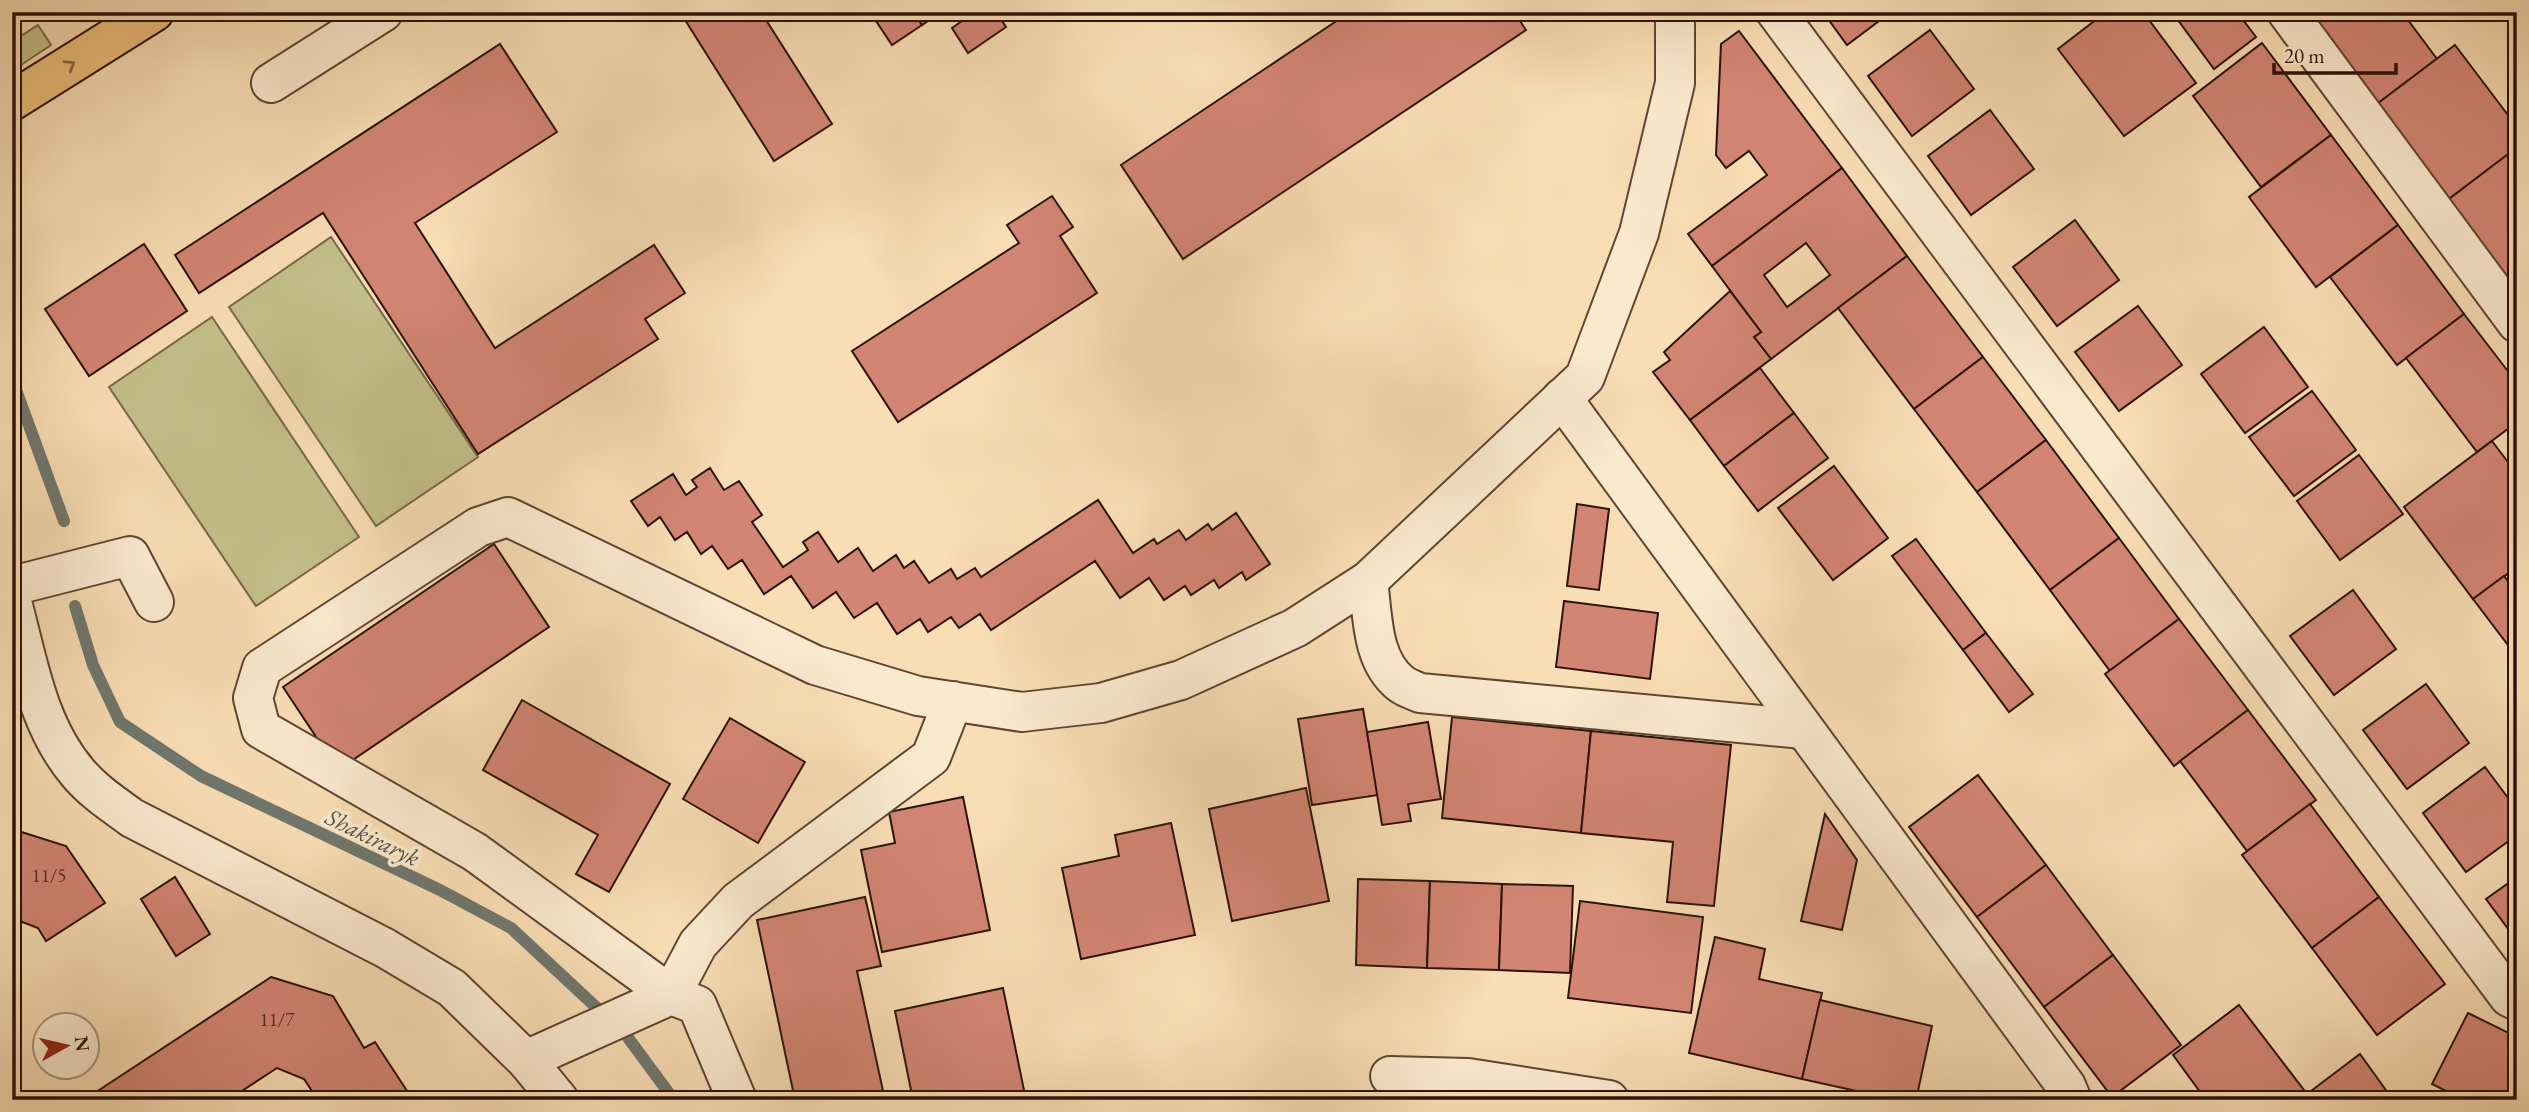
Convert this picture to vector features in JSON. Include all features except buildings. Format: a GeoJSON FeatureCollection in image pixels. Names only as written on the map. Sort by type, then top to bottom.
{"type":"FeatureCollection","features":[{"type":"Feature","properties":{"kind":"main road"},"geometry":{"type":"LineString","coordinates":[[12,101],[148,14]]}},
{"type":"Feature","properties":{"kind":"street"},"geometry":{"type":"LineString","coordinates":[[271,83],[383,12]]}},
{"type":"Feature","properties":{"kind":"street"},"geometry":{"type":"LineString","coordinates":[[737,1100],[697,1005],[671,995],[475,852],[261,729],[253,698],[262,668],[478,527],[508,517],[815,665],[918,696],[1022,712],[1101,703],[1181,680],[1295,628],[1368,581],[1585,376],[1639,233],[1675,83],[1675,12]]}},
{"type":"Feature","properties":{"kind":"street"},"geometry":{"type":"LineString","coordinates":[[1776,12],[2509,997],[2517,1001]]}},
{"type":"Feature","properties":{"kind":"street"},"geometry":{"type":"LineString","coordinates":[[2287,12],[2517,323]]}},
{"type":"Feature","properties":{"kind":"street"},"geometry":{"type":"LineString","coordinates":[[1562,398],[2066,1086],[2072,1100]]}},
{"type":"Feature","properties":{"kind":"street"},"geometry":{"type":"LineString","coordinates":[[12,586],[130,556],[154,602]]}},
{"type":"Feature","properties":{"kind":"street"},"geometry":{"type":"LineString","coordinates":[[1368,581],[1376,640],[1382,661],[1401,684],[1420,693],[1803,729]]}},
{"type":"Feature","properties":{"kind":"street"},"geometry":{"type":"LineString","coordinates":[[12,602],[42,714],[57,746],[79,774],[104,797],[132,818],[385,948],[452,988],[526,1060],[559,1100]]}},
{"type":"Feature","properties":{"kind":"street"},"geometry":{"type":"LineString","coordinates":[[526,1060],[671,995],[698,944],[738,901],[931,757],[953,701]]}},
{"type":"Feature","properties":{"kind":"street"},"geometry":{"type":"LineString","coordinates":[[1390,1076],[1468,1078],[1609,1100]]}},
{"type":"Feature","properties":{"kind":"shaded area"},"geometry":{"type":"Polygon","coordinates":[[[38,25],[51,45],[12,71],[12,42],[38,25]]]}},
{"type":"Feature","properties":{"kind":"shaded area"},"geometry":{"type":"Polygon","coordinates":[[[331,237],[478,457],[376,526],[229,307],[331,237]]]}},
{"type":"Feature","properties":{"kind":"shaded area"},"geometry":{"type":"Polygon","coordinates":[[[212,317],[359,537],[256,606],[109,387],[212,317]]]}},
{"type":"Feature","properties":{"kind":"waterway","name":"Shakiraryk"},"geometry":{"type":"LineString","coordinates":[[12,379],[64,521]]}},
{"type":"Feature","properties":{"kind":"waterway","name":"Shakiraryk"},"geometry":{"type":"LineString","coordinates":[[75,606],[93,665],[120,722],[201,776],[440,890],[511,928],[626,1035],[674,1100]]}}]}
